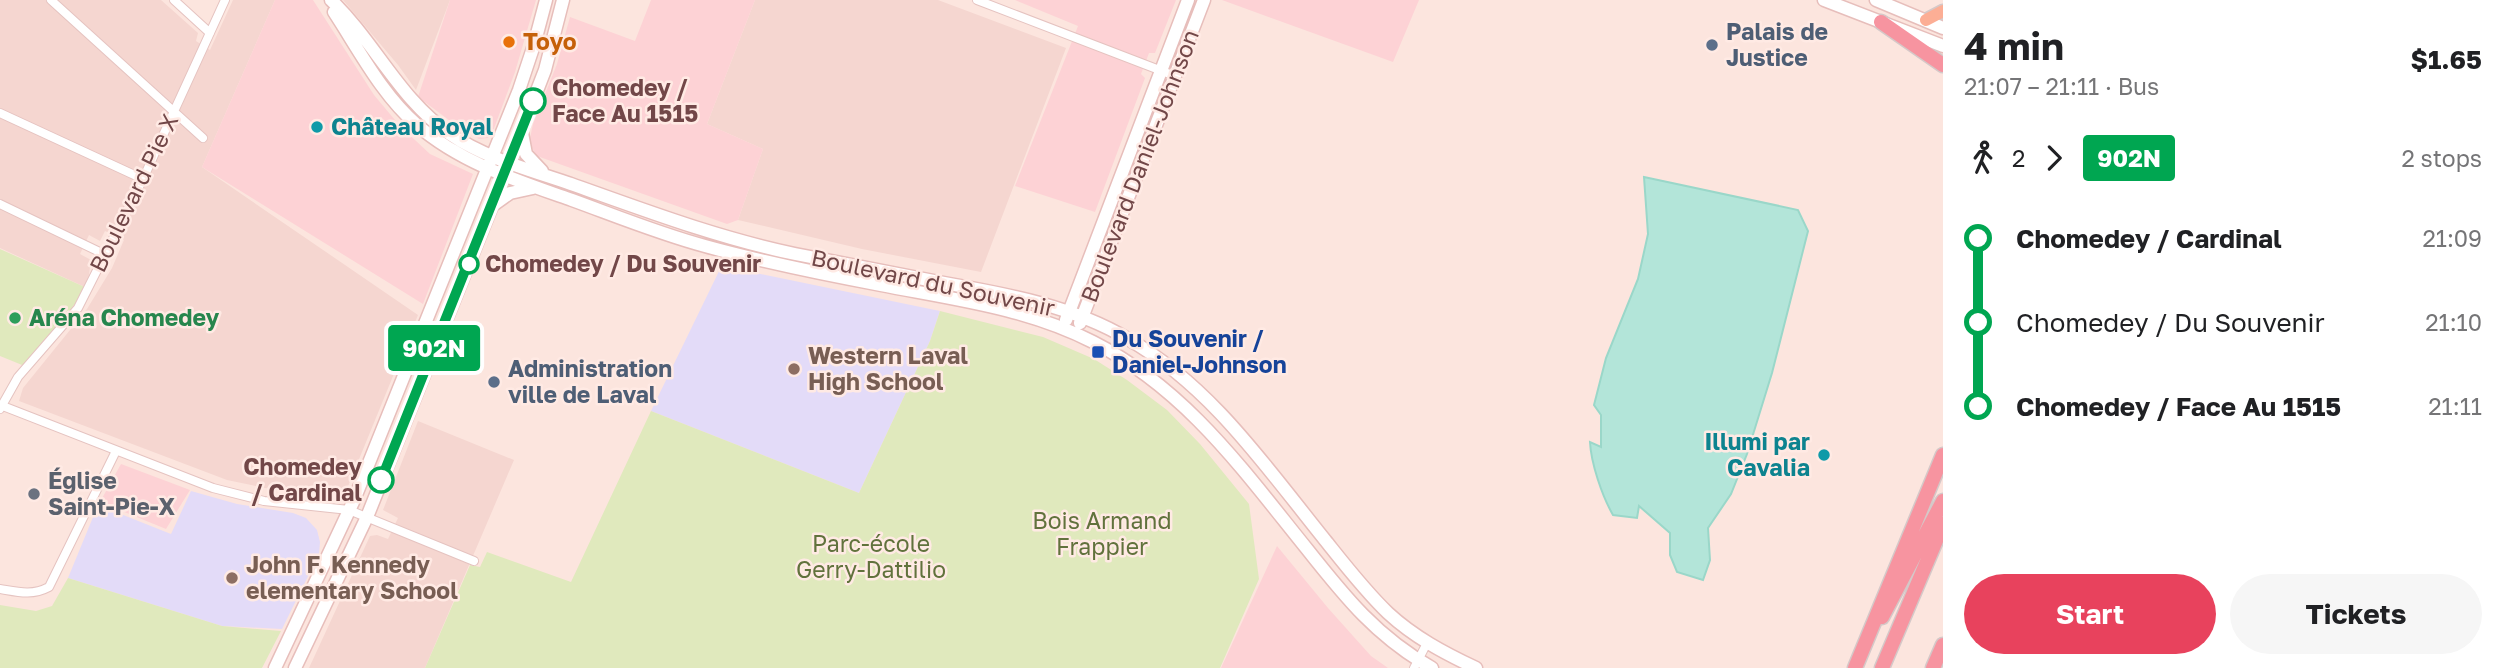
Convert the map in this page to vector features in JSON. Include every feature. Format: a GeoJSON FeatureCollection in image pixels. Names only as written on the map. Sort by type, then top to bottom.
{"type":"FeatureCollection","features":[{"type":"Feature","properties":{"kind":"highway"},"geometry":{"type":"LineString","coordinates":[[1881,22],[1943,65]]}},
{"type":"Feature","properties":{"kind":"highway"},"geometry":{"type":"LineString","coordinates":[[1855,668],[1943,455]]}},
{"type":"Feature","properties":{"kind":"highway"},"geometry":{"type":"LineString","coordinates":[[1863,649],[1888,608],[1943,501]]}},
{"type":"Feature","properties":{"kind":"highway"},"geometry":{"type":"LineString","coordinates":[[1882,668],[1943,524]]}},
{"type":"Feature","properties":{"kind":"highway"},"geometry":{"type":"LineString","coordinates":[[1933,668],[1943,645]]}},
{"type":"Feature","properties":{"kind":"main road"},"geometry":{"type":"LineString","coordinates":[[1926,20],[1943,11]]}},
{"type":"Feature","properties":{"kind":"street"},"geometry":{"type":"LineString","coordinates":[[51,0],[203,138]]}},
{"type":"Feature","properties":{"kind":"street"},"geometry":{"type":"LineString","coordinates":[[174,0],[210,33]]}},
{"type":"Feature","properties":{"kind":"street","name":"Boulevard Pie X"},"geometry":{"type":"LineString","coordinates":[[1,406],[18,377],[78,308],[143,179],[225,0]]}},
{"type":"Feature","properties":{"kind":"street","name":"Boulevard du Souvenir"},"geometry":{"type":"LineString","coordinates":[[329,0],[347,16],[417,107],[457,139],[493,156],[746,242],[1001,294],[1069,313],[1131,340],[1175,370],[1238,432],[1388,613],[1427,643],[1476,668]]}},
{"type":"Feature","properties":{"kind":"street","name":"Boulevard du Souvenir"},"geometry":{"type":"LineString","coordinates":[[329,0],[387,91],[406,114],[447,147],[488,168],[703,246],[787,266],[1005,309],[1070,330],[1135,367],[1187,407],[1220,443],[1354,607],[1416,664],[1432,668]]}},
{"type":"Feature","properties":{"kind":"street"},"geometry":{"type":"LineString","coordinates":[[275,668],[349,510],[493,156],[531,55],[546,0]]}},
{"type":"Feature","properties":{"kind":"street"},"geometry":{"type":"LineString","coordinates":[[295,668],[366,517],[492,206],[547,64],[563,0]]}},
{"type":"Feature","properties":{"kind":"street"},"geometry":{"type":"LineString","coordinates":[[977,0],[1175,76]]}},
{"type":"Feature","properties":{"kind":"street","name":"Boulevard Daniel-Johnson"},"geometry":{"type":"LineString","coordinates":[[1070,330],[1069,313],[1188,0]]}},
{"type":"Feature","properties":{"kind":"street","name":"Boulevard Daniel-Johnson"},"geometry":{"type":"LineString","coordinates":[[1070,330],[1082,318],[1204,0]]}},
{"type":"Feature","properties":{"kind":"street"},"geometry":{"type":"LineString","coordinates":[[1824,0],[1943,46]]}},
{"type":"Feature","properties":{"kind":"street"},"geometry":{"type":"LineString","coordinates":[[1876,0],[1943,28]]}},
{"type":"Feature","properties":{"kind":"street"},"geometry":{"type":"LineString","coordinates":[[0,113],[143,179]]}},
{"type":"Feature","properties":{"kind":"street"},"geometry":{"type":"LineString","coordinates":[[521,131],[526,154],[548,176]]}},
{"type":"Feature","properties":{"kind":"street"},"geometry":{"type":"LineString","coordinates":[[492,206],[510,193],[536,187]]}},
{"type":"Feature","properties":{"kind":"street"},"geometry":{"type":"LineString","coordinates":[[0,204],[106,255]]}},
{"type":"Feature","properties":{"kind":"street"},"geometry":{"type":"LineString","coordinates":[[1,406],[236,495],[349,510],[474,561]]}},
{"type":"Feature","properties":{"kind":"street"},"geometry":{"type":"LineString","coordinates":[[0,589],[38,593],[49,587],[116,451]]}},
{"type":"Feature","properties":{"kind":"street"},"geometry":{"type":"LineString","coordinates":[[1416,664],[1427,643]]}},
{"type":"Feature","properties":{"kind":"shaded area"},"geometry":{"type":"Polygon","coordinates":[[[0,0],[161,0],[198,33],[196,41],[210,50],[233,0],[275,0],[202,167],[418,315],[344,496],[265,488],[227,480],[19,401],[23,388],[87,309],[112,268],[124,240],[105,231],[100,241],[89,235],[80,254],[91,260],[87,288],[0,248],[0,0]]]}},
{"type":"Feature","properties":{"kind":"shaded area"},"geometry":{"type":"Polygon","coordinates":[[[275,0],[313,0],[374,95],[400,126],[430,154],[473,174],[423,304],[202,167],[275,0]]]}},
{"type":"Feature","properties":{"kind":"shaded area"},"geometry":{"type":"Polygon","coordinates":[[[343,0],[450,0],[416,90],[398,65],[343,0]]]}},
{"type":"Feature","properties":{"kind":"shaded area"},"geometry":{"type":"Polygon","coordinates":[[[450,0],[536,0],[515,72],[488,138],[479,139],[465,132],[418,97],[450,0]]]}},
{"type":"Feature","properties":{"kind":"shaded area"},"geometry":{"type":"Polygon","coordinates":[[[651,0],[755,0],[707,124],[763,149],[738,220],[727,224],[537,156],[532,148],[530,138],[533,124],[557,64],[570,17],[635,41],[651,0]]]}},
{"type":"Feature","properties":{"kind":"shaded area"},"geometry":{"type":"Polygon","coordinates":[[[755,0],[938,0],[1066,48],[981,272],[862,249],[738,220],[763,149],[707,124],[755,0]]]}},
{"type":"Feature","properties":{"kind":"shaded area"},"geometry":{"type":"Polygon","coordinates":[[[1015,0],[1176,0],[1155,53],[1149,53],[1141,74],[1145,78],[1095,212],[1015,186],[1078,26],[1015,0]]]}},
{"type":"Feature","properties":{"kind":"shaded area"},"geometry":{"type":"Polygon","coordinates":[[[1222,0],[1419,0],[1393,62],[1222,0]]]}},
{"type":"Feature","properties":{"kind":"shaded area","name":"Western Laval High School"},"geometry":{"type":"Polygon","coordinates":[[[723,263],[751,272],[940,311],[930,341],[859,493],[651,411],[723,263]]]}},
{"type":"Feature","properties":{"kind":"shaded area"},"geometry":{"type":"Polygon","coordinates":[[[418,421],[514,460],[425,668],[309,668],[370,536],[377,535],[388,539],[398,518],[383,510],[418,421]]]}},
{"type":"Feature","properties":{"kind":"shaded area"},"geometry":{"type":"Polygon","coordinates":[[[121,464],[190,490],[166,529],[100,502],[121,464]]]}},
{"type":"Feature","properties":{"kind":"shaded area","name":"John F. Kennedy elementary School"},"geometry":{"type":"Polygon","coordinates":[[[191,491],[237,504],[293,513],[306,518],[317,530],[319,554],[282,629],[222,626],[68,578],[98,505],[171,534],[191,491]]]}},
{"type":"Feature","properties":{"kind":"shaded area"},"geometry":{"type":"Polygon","coordinates":[[[1277,546],[1371,656],[1388,668],[1221,668],[1277,546]]]}},
{"type":"Feature","properties":{"kind":"green space"},"geometry":{"type":"Polygon","coordinates":[[[0,249],[87,288],[27,367],[0,356],[0,249]]]}},
{"type":"Feature","properties":{"kind":"green space","name":"Bois Armand Frappier"},"geometry":{"type":"Polygon","coordinates":[[[940,311],[1043,337],[1094,359],[1167,410],[1200,444],[1249,504],[1259,579],[1220,668],[425,668],[470,565],[480,567],[487,552],[571,582],[651,411],[859,493],[930,341],[940,311]]]}},
{"type":"Feature","properties":{"kind":"green space"},"geometry":{"type":"Polygon","coordinates":[[[68,578],[222,626],[281,631],[262,668],[0,668],[0,605],[36,611],[52,606],[68,578]]]}},
{"type":"Feature","properties":{"kind":"water"},"geometry":{"type":"Polygon","coordinates":[[[1644,177],[1798,210],[1808,231],[1772,373],[1747,454],[1731,494],[1708,528],[1710,560],[1703,580],[1677,572],[1670,555],[1670,533],[1639,506],[1637,518],[1613,515],[1592,460],[1590,442],[1601,447],[1601,415],[1594,405],[1606,358],[1638,279],[1648,234],[1644,177]]]}},
{"type":"Feature","properties":{"kind":"bus line","name":"902N"},"geometry":{"type":"LineString","coordinates":[[381,480],[533,101]]}},
{"type":"Feature","properties":{"kind":"place","name":"Toyo"},"geometry":{"type":"Point","coordinates":[509,42]}},
{"type":"Feature","properties":{"kind":"place","name":"Palais de Justice"},"geometry":{"type":"Point","coordinates":[1712,45]}},
{"type":"Feature","properties":{"kind":"place","name":"Chomedey / Face Au 1515"},"geometry":{"type":"Point","coordinates":[533,101]}},
{"type":"Feature","properties":{"kind":"place","name":"Château Royal"},"geometry":{"type":"Point","coordinates":[317,127]}},
{"type":"Feature","properties":{"kind":"place","name":"Chomedey / Du Souvenir"},"geometry":{"type":"Point","coordinates":[469,264]}},
{"type":"Feature","properties":{"kind":"place","name":"Aréna Chomedey"},"geometry":{"type":"Point","coordinates":[15,318]}},
{"type":"Feature","properties":{"kind":"place","name":"Du Souvenir / Daniel-Johnson"},"geometry":{"type":"Point","coordinates":[1098,352]}},
{"type":"Feature","properties":{"kind":"place","name":"Western Laval High School"},"geometry":{"type":"Point","coordinates":[794,369]}},
{"type":"Feature","properties":{"kind":"place","name":"Administration ville de Laval"},"geometry":{"type":"Point","coordinates":[494,382]}},
{"type":"Feature","properties":{"kind":"place","name":"Illumi par Cavalia"},"geometry":{"type":"Point","coordinates":[1824,455]}},
{"type":"Feature","properties":{"kind":"place","name":"Chomedey / Cardinal"},"geometry":{"type":"Point","coordinates":[381,480]}},
{"type":"Feature","properties":{"kind":"place","name":"Église Saint-Pie-X"},"geometry":{"type":"Point","coordinates":[34,494]}},
{"type":"Feature","properties":{"kind":"place","name":"John F. Kennedy elementary School"},"geometry":{"type":"Point","coordinates":[232,578]}},
{"type":"Feature","properties":{"kind":"park label","name":"Parc-école Gerry-Dattilio"},"geometry":{"type":"Point","coordinates":[871,557]}}]}
